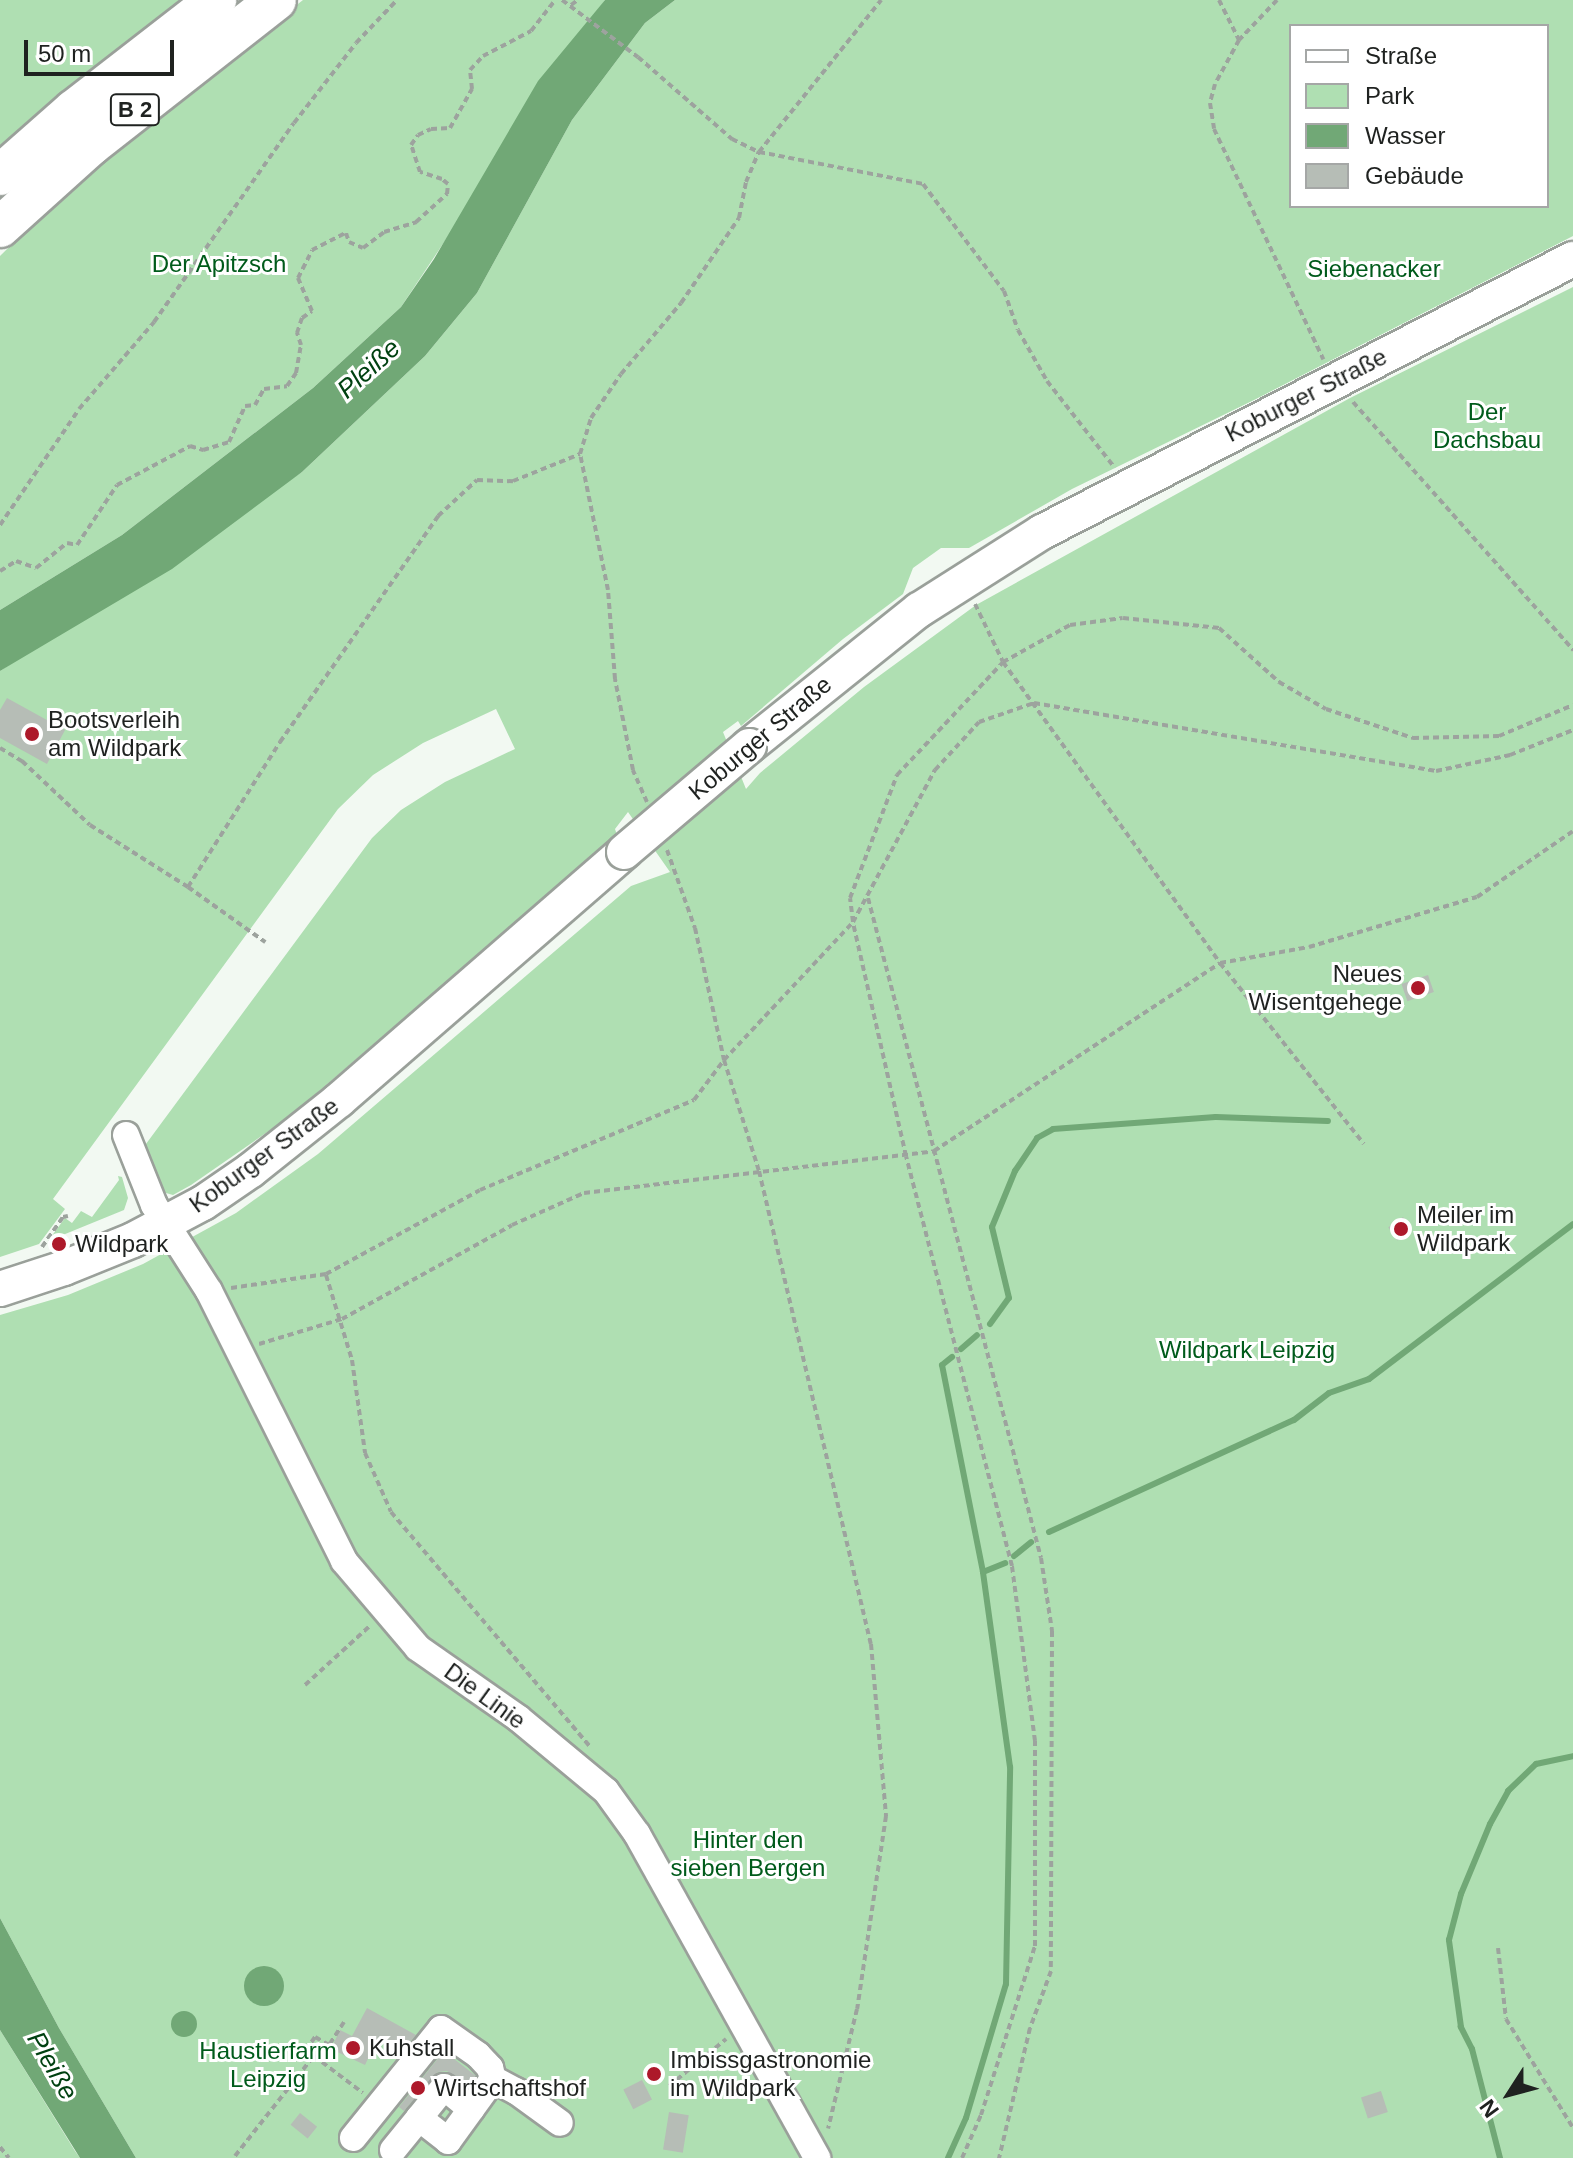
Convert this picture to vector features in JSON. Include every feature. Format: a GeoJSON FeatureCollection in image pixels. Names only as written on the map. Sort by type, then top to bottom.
{"type":"FeatureCollection","features":[{"type":"Feature","properties":{"kind":"highway","name":"B 2"},"geometry":{"type":"LineString","coordinates":[[0,175],[74,110],[216,0]]}},
{"type":"Feature","properties":{"kind":"highway","name":"B 2"},"geometry":{"type":"LineString","coordinates":[[0,227],[90,146],[276,0]]}},
{"type":"Feature","properties":{"kind":"main road","name":"Koburger Straße"},"geometry":{"type":"LineString","coordinates":[[0,1289],[64,1268],[167,1224],[275,1153],[749,746],[848,664],[960,582],[1127,487],[1573,259]]}},
{"type":"Feature","properties":{"kind":"lane","name":"Die Linie"},"geometry":{"type":"LineString","coordinates":[[126,1135],[154,1205],[209,1291],[344,1561],[385,1613],[418,1648],[518,1718],[606,1791],[637,1834],[742,2026],[820,2151]]}},
{"type":"Feature","properties":{"kind":"lane"},"geometry":{"type":"LineString","coordinates":[[353,2138],[441,2029],[478,2055],[490,2068],[493,2079],[560,2123]]}},
{"type":"Feature","properties":{"kind":"lane"},"geometry":{"type":"LineString","coordinates":[[419,2118],[448,2141],[493,2079]]}},
{"type":"Feature","properties":{"kind":"lane"},"geometry":{"type":"LineString","coordinates":[[393,2150],[444,2087],[471,2109]]}},
{"type":"Feature","properties":{"kind":"path"},"geometry":{"type":"LineString","coordinates":[[0,525],[79,409],[154,322],[294,123],[356,43],[397,0]]}},
{"type":"Feature","properties":{"kind":"path"},"geometry":{"type":"LineString","coordinates":[[0,571],[16,561],[36,568],[67,543],[77,545],[117,485],[190,446],[203,450],[229,442],[245,406],[255,405],[264,389],[287,386],[296,373],[301,345],[297,333],[302,318],[312,311],[298,278],[312,250],[346,233],[349,242],[363,248],[384,232],[416,222],[447,194],[448,184],[442,179],[420,172],[411,145],[418,135],[431,129],[450,128],[472,89],[470,70],[483,56],[531,31],[555,0]]}},
{"type":"Feature","properties":{"kind":"path"},"geometry":{"type":"LineString","coordinates":[[562,0],[638,57],[732,139],[759,152],[923,184],[1004,291],[1018,330],[1047,381],[1127,487]]}},
{"type":"Feature","properties":{"kind":"path"},"geometry":{"type":"LineString","coordinates":[[571,5],[578,0]]}},
{"type":"Feature","properties":{"kind":"path"},"geometry":{"type":"LineString","coordinates":[[651,812],[633,770],[615,679],[608,590],[580,454],[591,418],[621,374],[681,303],[739,218],[746,182],[759,152],[881,0]]}},
{"type":"Feature","properties":{"kind":"path"},"geometry":{"type":"LineString","coordinates":[[1219,0],[1239,40]]}},
{"type":"Feature","properties":{"kind":"path"},"geometry":{"type":"LineString","coordinates":[[1277,0],[1239,40],[1215,84],[1210,103],[1214,129],[1325,362]]}},
{"type":"Feature","properties":{"kind":"path"},"geometry":{"type":"LineString","coordinates":[[1350,398],[1573,650]]}},
{"type":"Feature","properties":{"kind":"path"},"geometry":{"type":"LineString","coordinates":[[188,887],[280,742],[438,516],[477,480],[513,481],[580,454]]}},
{"type":"Feature","properties":{"kind":"path"},"geometry":{"type":"LineString","coordinates":[[960,582],[976,606],[1003,662],[1220,963],[1364,1144]]}},
{"type":"Feature","properties":{"kind":"path"},"geometry":{"type":"LineString","coordinates":[[962,2158],[981,2115],[1035,1946],[1035,1741],[1012,1566],[906,1156],[853,922],[850,898],[897,775],[1003,662],[1070,625],[1123,618],[1219,628],[1279,682],[1326,709],[1413,738],[1499,736],[1573,705]]}},
{"type":"Feature","properties":{"kind":"path"},"geometry":{"type":"LineString","coordinates":[[209,1291],[326,1274],[480,1190],[694,1100],[724,1060],[853,922],[935,770],[979,722],[1034,703],[1436,771],[1510,755],[1573,730]]}},
{"type":"Feature","properties":{"kind":"path"},"geometry":{"type":"LineString","coordinates":[[0,748],[22,761],[90,825],[188,887],[265,942]]}},
{"type":"Feature","properties":{"kind":"path"},"geometry":{"type":"LineString","coordinates":[[238,1352],[342,1319],[512,1225],[584,1193],[934,1151],[1220,963],[1309,947],[1477,897],[1573,831]]}},
{"type":"Feature","properties":{"kind":"path"},"geometry":{"type":"LineString","coordinates":[[663,841],[695,928],[724,1060],[759,1171],[871,1644],[886,1816],[857,2009],[820,2151]]}},
{"type":"Feature","properties":{"kind":"path"},"geometry":{"type":"LineString","coordinates":[[868,898],[1041,1558],[1052,1631],[1051,1971],[1030,2028],[999,2158]]}},
{"type":"Feature","properties":{"kind":"path"},"geometry":{"type":"LineString","coordinates":[[326,1274],[352,1360],[365,1453],[391,1512],[587,1742],[606,1791]]}},
{"type":"Feature","properties":{"kind":"path"},"geometry":{"type":"LineString","coordinates":[[305,1685],[385,1613]]}},
{"type":"Feature","properties":{"kind":"path"},"geometry":{"type":"LineString","coordinates":[[1498,1948],[1506,2019],[1573,2126]]}},
{"type":"Feature","properties":{"kind":"path"},"geometry":{"type":"LineString","coordinates":[[344,2022],[329,2045],[315,2037],[306,2050],[379,2105]]}},
{"type":"Feature","properties":{"kind":"path"},"geometry":{"type":"LineString","coordinates":[[669,2086],[742,2026]]}},
{"type":"Feature","properties":{"kind":"path"},"geometry":{"type":"LineString","coordinates":[[235,2156],[313,2057]]}},
{"type":"Feature","properties":{"kind":"path"},"geometry":{"type":"LineString","coordinates":[[0,2147],[9,2158]]}},
{"type":"Feature","properties":{"kind":"green space"},"geometry":{"type":"Polygon","coordinates":[[[0,0],[189,0],[0,155],[0,0]]]}},
{"type":"Feature","properties":{"kind":"green space","name":"Der Apitzsch"},"geometry":{"type":"Polygon","coordinates":[[[303,0],[605,0],[401,307],[313,388],[122,535],[0,610],[0,256],[63,194],[163,109],[303,0]]]}},
{"type":"Feature","properties":{"kind":"green space"},"geometry":{"type":"Polygon","coordinates":[[[675,0],[1573,0],[1573,236],[1256,399],[1072,489],[969,548],[941,548],[913,568],[903,594],[843,639],[741,726],[738,721],[723,732],[746,789],[760,773],[864,687],[976,605],[1350,398],[1573,287],[1573,2158],[136,2158],[59,2028],[0,1918],[0,1315],[68,1295],[143,1264],[236,1213],[318,1154],[631,886],[670,872],[628,812],[615,829],[617,835],[289,1117],[191,1185],[173,1195],[166,1193],[160,1188],[143,1148],[372,838],[401,810],[445,782],[515,749],[496,709],[423,743],[373,775],[338,809],[53,1199],[65,1209],[39,1244],[0,1257],[0,671],[302,472],[425,356],[477,293],[572,120],[645,23],[675,0]]]}},
{"type":"Feature","properties":{"kind":"green space"},"geometry":{"type":"Polygon","coordinates":[[[118,1176],[122,1177],[128,1198],[124,1210],[48,1241],[65,1218],[72,1223],[81,1211],[92,1217],[119,1180],[118,1176]]]}},
{"type":"Feature","properties":{"kind":"green space"},"geometry":{"type":"Polygon","coordinates":[[[0,2030],[75,2151],[80,2158],[0,2158],[0,2030]]]}},
{"type":"Feature","properties":{"kind":"water","name":"Pleiße"},"geometry":{"type":"Polygon","coordinates":[[[605,0],[675,0],[645,23],[572,120],[477,293],[425,356],[302,472],[172,569],[0,671],[0,610],[122,535],[313,388],[401,307],[434,259],[538,81],[605,0]]]}},
{"type":"Feature","properties":{"kind":"water","name":"Pleiße"},"geometry":{"type":"Polygon","coordinates":[[[0,1918],[59,2028],[136,2158],[80,2158],[0,2030],[0,1918]]]}},
{"type":"Feature","properties":{"kind":"water"},"geometry":{"type":"Polygon","coordinates":[[[264,1966],[278,1972],[284,1986],[278,2000],[264,2006],[250,2000],[244,1986],[250,1972],[264,1966]]]}},
{"type":"Feature","properties":{"kind":"water"},"geometry":{"type":"Polygon","coordinates":[[[184,2011],[193,2015],[197,2024],[193,2033],[184,2037],[175,2033],[171,2024],[175,2015],[184,2011]]]}},
{"type":"Feature","properties":{"kind":"building","name":"Bootsverleih am Wildpark"},"geometry":{"type":"Polygon","coordinates":[[[7,698],[65,730],[47,764],[0,738],[0,710],[7,698]]]}},
{"type":"Feature","properties":{"kind":"building","name":"Neues Wisentgehege"},"geometry":{"type":"Polygon","coordinates":[[[1428,975],[1434,992],[1407,1001],[1402,984],[1428,975]]]}},
{"type":"Feature","properties":{"kind":"building","name":"Meiler im Wildpark"},"geometry":{"type":"Polygon","coordinates":[[[1403,1217],[1412,1230],[1397,1240],[1388,1227],[1403,1217]]]}},
{"type":"Feature","properties":{"kind":"building"},"geometry":{"type":"Polygon","coordinates":[[[367,2008],[416,2035],[402,2051],[378,2038],[365,2065],[331,2049],[340,2030],[352,2036],[367,2008]]]}},
{"type":"Feature","properties":{"kind":"building"},"geometry":{"type":"Polygon","coordinates":[[[444,2051],[476,2076],[468,2086],[447,2071],[438,2072],[404,2111],[399,2107],[444,2051]]]}},
{"type":"Feature","properties":{"kind":"building"},"geometry":{"type":"Polygon","coordinates":[[[642,2080],[652,2100],[633,2109],[623,2090],[642,2080]]]}},
{"type":"Feature","properties":{"kind":"building"},"geometry":{"type":"Polygon","coordinates":[[[1381,2091],[1388,2112],[1368,2118],[1361,2097],[1381,2091]]]}},
{"type":"Feature","properties":{"kind":"building"},"geometry":{"type":"Polygon","coordinates":[[[669,2112],[689,2115],[683,2153],[663,2150],[669,2112]]]}},
{"type":"Feature","properties":{"kind":"building"},"geometry":{"type":"Polygon","coordinates":[[[300,2113],[317,2127],[308,2139],[291,2125],[300,2113]]]}},
{"type":"Feature","properties":{"kind":"waterway"},"geometry":{"type":"LineString","coordinates":[[990,1324],[1009,1298],[992,1227],[1015,1171],[1037,1138],[1053,1129],[1216,1117],[1328,1121]]}},
{"type":"Feature","properties":{"kind":"waterway"},"geometry":{"type":"LineString","coordinates":[[1049,1532],[1294,1420],[1329,1393],[1369,1379],[1573,1224]]}},
{"type":"Feature","properties":{"kind":"waterway"},"geometry":{"type":"LineString","coordinates":[[961,1349],[977,1335]]}},
{"type":"Feature","properties":{"kind":"waterway"},"geometry":{"type":"LineString","coordinates":[[948,2158],[966,2118],[1006,1984],[1010,1767],[983,1572],[942,1365],[952,1357]]}},
{"type":"Feature","properties":{"kind":"waterway"},"geometry":{"type":"LineString","coordinates":[[1014,1556],[1031,1542]]}},
{"type":"Feature","properties":{"kind":"waterway"},"geometry":{"type":"LineString","coordinates":[[983,1572],[1005,1563]]}},
{"type":"Feature","properties":{"kind":"waterway"},"geometry":{"type":"LineString","coordinates":[[1500,2158],[1472,2049],[1461,2027],[1449,1940],[1461,1894],[1490,1824],[1508,1791],[1536,1764],[1573,1756]]}},
{"type":"Feature","properties":{"kind":"place","name":"Bootsverleih am Wildpark"},"geometry":{"type":"Point","coordinates":[32,734]}},
{"type":"Feature","properties":{"kind":"place","name":"Neues Wisentgehege"},"geometry":{"type":"Point","coordinates":[1418,988]}},
{"type":"Feature","properties":{"kind":"place","name":"Meiler im Wildpark"},"geometry":{"type":"Point","coordinates":[1401,1229]}},
{"type":"Feature","properties":{"kind":"place","name":"Wildpark"},"geometry":{"type":"Point","coordinates":[59,1244]}},
{"type":"Feature","properties":{"kind":"place","name":"Kuhstall"},"geometry":{"type":"Point","coordinates":[353,2048]}},
{"type":"Feature","properties":{"kind":"place","name":"Imbissgastronomie im Wildpark"},"geometry":{"type":"Point","coordinates":[654,2074]}},
{"type":"Feature","properties":{"kind":"place","name":"Wirtschaftshof"},"geometry":{"type":"Point","coordinates":[418,2088]}},
{"type":"Feature","properties":{"kind":"park label","name":"Siebenacker"},"geometry":{"type":"Point","coordinates":[1374,269]}},
{"type":"Feature","properties":{"kind":"park label","name":"Der Dachsbau"},"geometry":{"type":"Point","coordinates":[1487,426]}},
{"type":"Feature","properties":{"kind":"park label","name":"Wildpark Leipzig"},"geometry":{"type":"Point","coordinates":[1247,1350]}},
{"type":"Feature","properties":{"kind":"park label","name":"Hinter den sieben Bergen"},"geometry":{"type":"Point","coordinates":[748,1854]}},
{"type":"Feature","properties":{"kind":"park label","name":"Haustierfarm Leipzig"},"geometry":{"type":"Point","coordinates":[268,2065]}}]}
